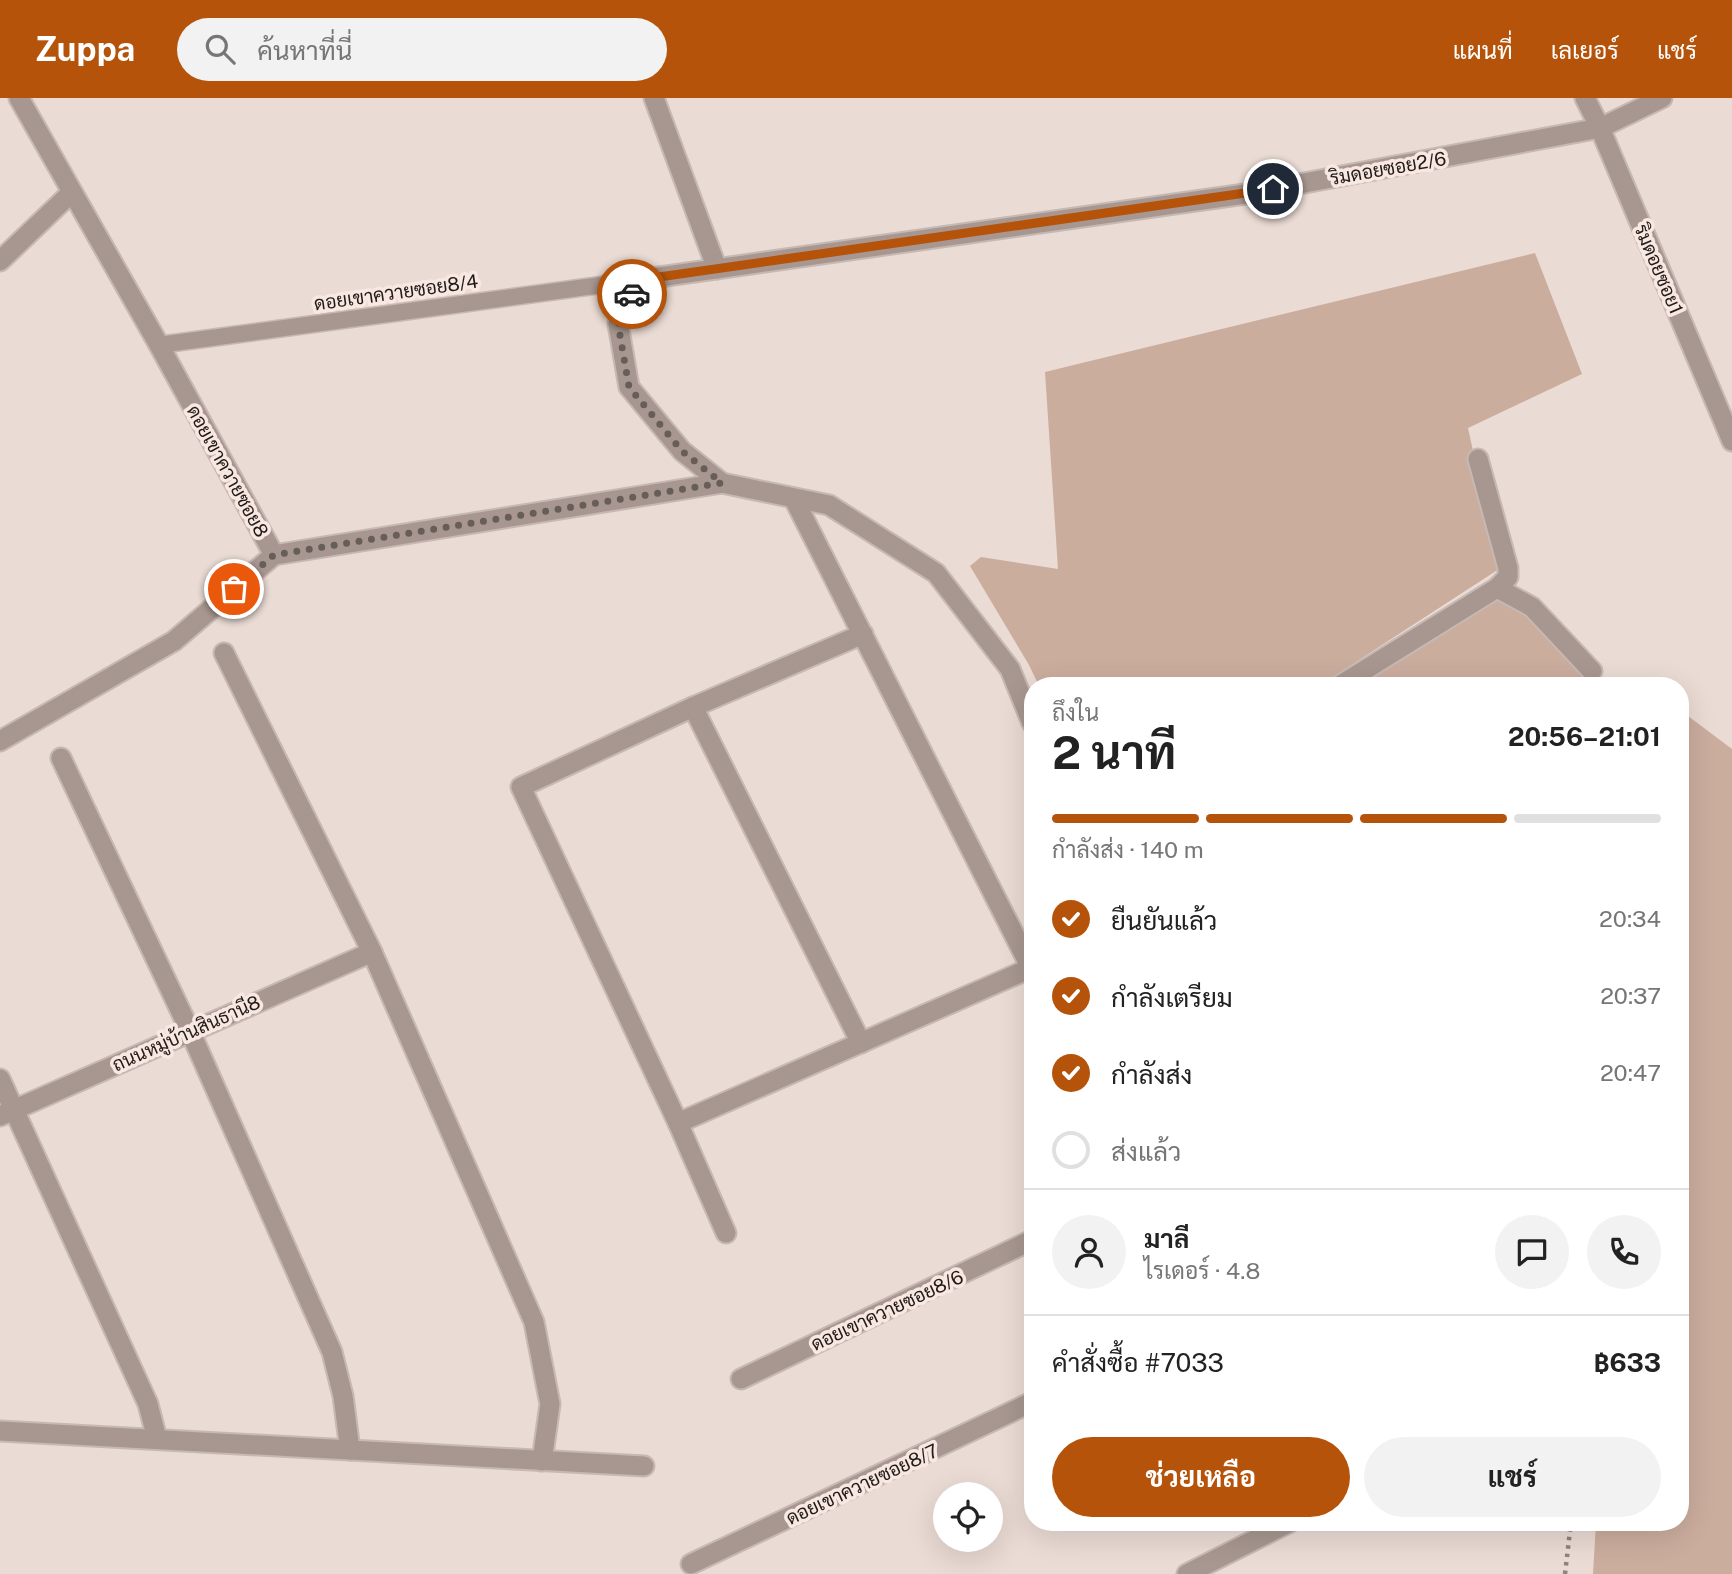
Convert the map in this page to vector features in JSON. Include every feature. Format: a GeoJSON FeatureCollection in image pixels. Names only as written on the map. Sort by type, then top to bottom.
{"type":"FeatureCollection","features":[{"type":"Feature","properties":{"kind":"street","name":"ดอยเขาควายซอย8"},"geometry":{"type":"LineString","coordinates":[[0,741],[174,641],[274,555],[19,98]]}},
{"type":"Feature","properties":{"kind":"street"},"geometry":{"type":"LineString","coordinates":[[654,98],[717,269]]}},
{"type":"Feature","properties":{"kind":"street","name":"ริมดอยซอย1"},"geometry":{"type":"LineString","coordinates":[[1584,98],[1600,128],[1732,442]]}},
{"type":"Feature","properties":{"kind":"street","name":"ริมดอยซอย2/6"},"geometry":{"type":"LineString","coordinates":[[638,280],[1245,194],[1600,128],[1662,98]]}},
{"type":"Feature","properties":{"kind":"street"},"geometry":{"type":"LineString","coordinates":[[0,261],[71,194]]}},
{"type":"Feature","properties":{"kind":"street"},"geometry":{"type":"LineString","coordinates":[[638,280],[618,324],[629,387],[682,451],[722,483]]}},
{"type":"Feature","properties":{"kind":"street"},"geometry":{"type":"LineString","coordinates":[[1354,677],[1497,588],[1507,577],[1508,568],[1478,459]]}},
{"type":"Feature","properties":{"kind":"street"},"geometry":{"type":"LineString","coordinates":[[274,555],[722,483],[829,505],[936,573],[1010,669],[1024,703]]}},
{"type":"Feature","properties":{"kind":"street"},"geometry":{"type":"LineString","coordinates":[[794,499],[1024,954]]}},
{"type":"Feature","properties":{"kind":"street"},"geometry":{"type":"LineString","coordinates":[[1497,588],[1532,607],[1592,671]]}},
{"type":"Feature","properties":{"kind":"street"},"geometry":{"type":"LineString","coordinates":[[726,1233],[678,1123],[521,787],[693,707],[863,634]]}},
{"type":"Feature","properties":{"kind":"street"},"geometry":{"type":"LineString","coordinates":[[224,653],[372,952],[534,1322],[550,1404],[542,1461]]}},
{"type":"Feature","properties":{"kind":"street"},"geometry":{"type":"LineString","coordinates":[[693,707],[861,1043]]}},
{"type":"Feature","properties":{"kind":"street"},"geometry":{"type":"LineString","coordinates":[[61,758],[190,1031],[332,1352],[343,1396],[350,1450]]}},
{"type":"Feature","properties":{"kind":"street","name":"ถนนหมู่บ้านสินธานี8"},"geometry":{"type":"LineString","coordinates":[[6,1113],[372,952]]}},
{"type":"Feature","properties":{"kind":"street"},"geometry":{"type":"LineString","coordinates":[[678,1123],[1024,971]]}},
{"type":"Feature","properties":{"kind":"street"},"geometry":{"type":"LineString","coordinates":[[0,1079],[6,1113],[148,1404],[156,1439]]}},
{"type":"Feature","properties":{"kind":"street","name":"ดอยเขาควายซอย8/6"},"geometry":{"type":"LineString","coordinates":[[741,1379],[1024,1244]]}},
{"type":"Feature","properties":{"kind":"street","name":"ดอยเขาควายซอย8/7"},"geometry":{"type":"LineString","coordinates":[[691,1564],[1024,1406]]}},
{"type":"Feature","properties":{"kind":"street"},"geometry":{"type":"LineString","coordinates":[[0,1431],[644,1466]]}},
{"type":"Feature","properties":{"kind":"street"},"geometry":{"type":"LineString","coordinates":[[1187,1574],[1272,1531]]}},
{"type":"Feature","properties":{"kind":"lane","name":"ดอยเขาควายซอย8/4"},"geometry":{"type":"LineString","coordinates":[[159,345],[638,280]]}},
{"type":"Feature","properties":{"kind":"path"},"geometry":{"type":"LineString","coordinates":[[1565,1574],[1570,1531]]}},
{"type":"Feature","properties":{"kind":"shaded area"},"geometry":{"type":"Polygon","coordinates":[[[1535,253],[1582,374],[1468,428],[1499,569],[1333,677],[1035,677],[970,566],[981,557],[1058,569],[1045,372],[1535,253]]]}},
{"type":"Feature","properties":{"kind":"shaded area"},"geometry":{"type":"Polygon","coordinates":[[[1497,588],[1592,671],[1594,677],[1361,677],[1497,588]]]}},
{"type":"Feature","properties":{"kind":"shaded area"},"geometry":{"type":"Polygon","coordinates":[[[1689,717],[1732,749],[1732,1574],[1593,1574],[1596,1531],[1689,1531],[1689,717]]]}},
{"type":"Feature","properties":{"kind":"way so far"},"geometry":{"type":"LineString","coordinates":[[234,589],[274,555],[722,483],[682,451],[629,387],[618,324],[632,294]]}},
{"type":"Feature","properties":{"kind":"route"},"geometry":{"type":"LineString","coordinates":[[632,294],[638,280],[1273,189]]}}]}
